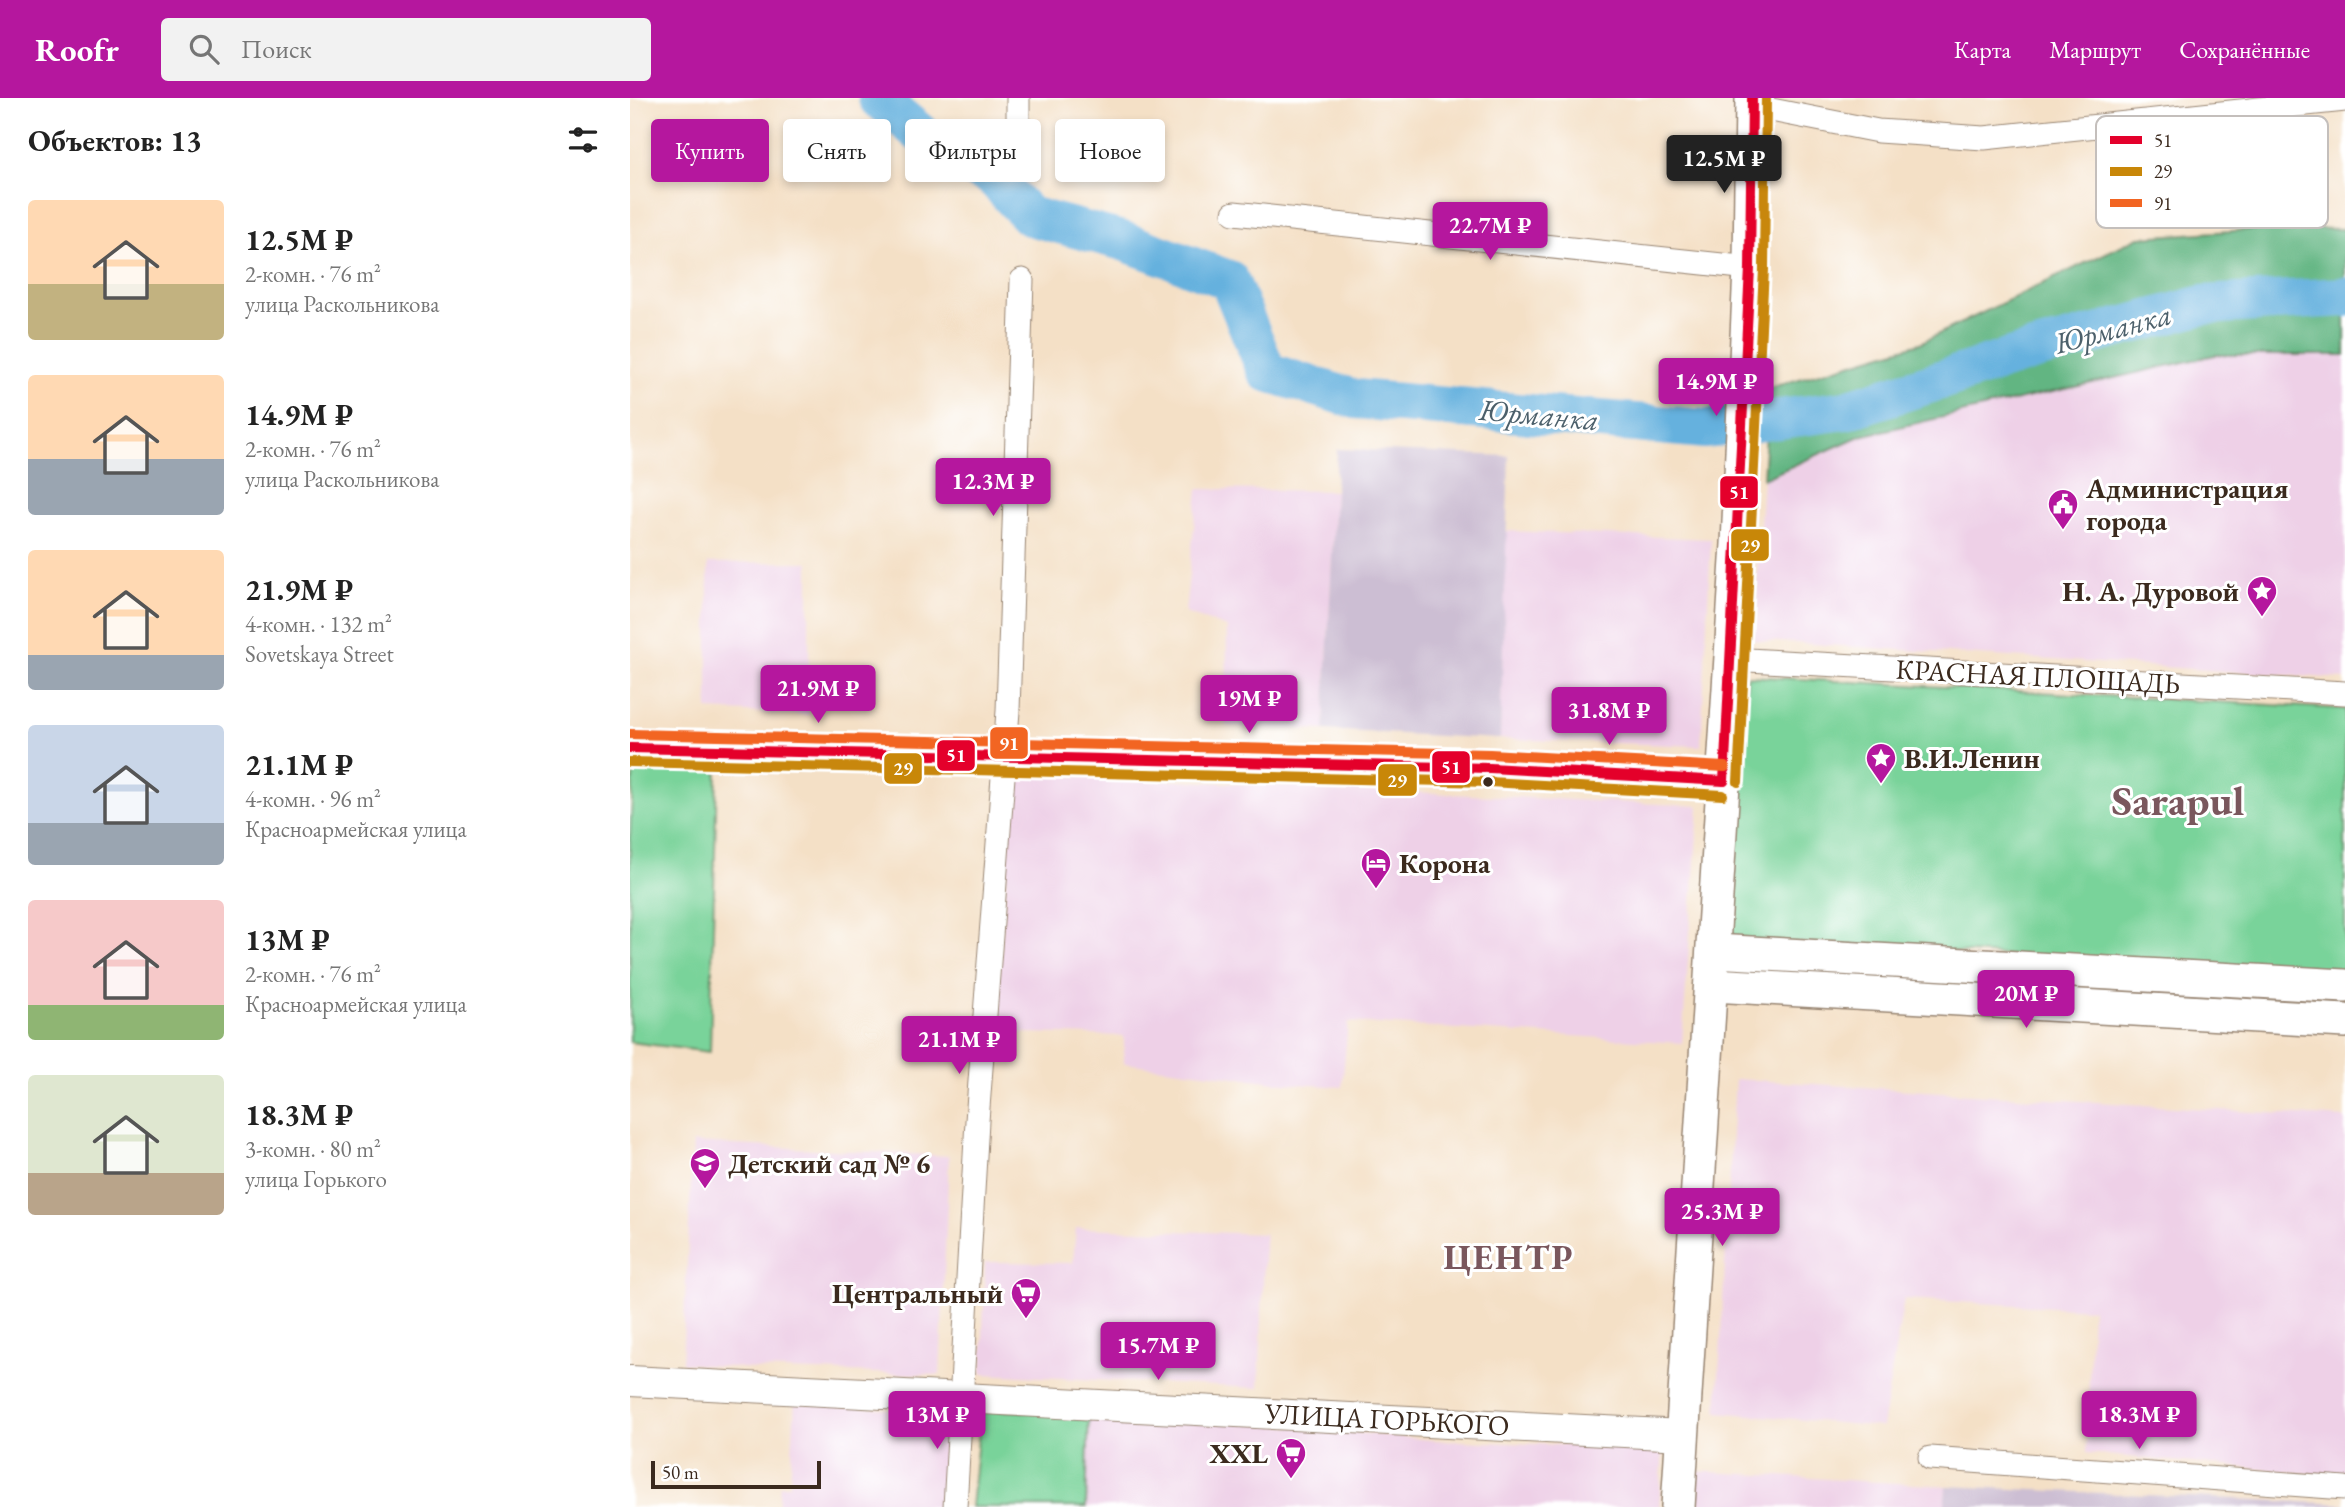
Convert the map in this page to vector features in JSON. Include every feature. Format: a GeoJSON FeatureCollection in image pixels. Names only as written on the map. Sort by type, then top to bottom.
{"type":"FeatureCollection","features":[{"type":"Feature","properties":{"kind":"main road"},"geometry":{"type":"LineString","coordinates":[[1678,1507],[1738,544],[1750,281],[1752,102]]}},
{"type":"Feature","properties":{"kind":"main road"},"geometry":{"type":"LineString","coordinates":[[630,748],[1490,768],[1724,781]]}},
{"type":"Feature","properties":{"kind":"main road"},"geometry":{"type":"LineString","coordinates":[[1714,951],[2345,986]]}},
{"type":"Feature","properties":{"kind":"main road"},"geometry":{"type":"LineString","coordinates":[[1712,985],[2345,1021]]}},
{"type":"Feature","properties":{"kind":"street"},"geometry":{"type":"LineString","coordinates":[[2193,116],[2345,100]]}},
{"type":"Feature","properties":{"kind":"street"},"geometry":{"type":"LineString","coordinates":[[1752,102],[1878,131],[1984,138],[2096,126]]}},
{"type":"Feature","properties":{"kind":"street"},"geometry":{"type":"LineString","coordinates":[[1234,213],[1750,281]]}},
{"type":"Feature","properties":{"kind":"street"},"geometry":{"type":"LineString","coordinates":[[955,1507],[977,1121],[1005,757],[1022,281]]}},
{"type":"Feature","properties":{"kind":"street","name":"КРАСНАЯ ПЛОЩАДЬ"},"geometry":{"type":"LineString","coordinates":[[1731,659],[2345,693]]}},
{"type":"Feature","properties":{"kind":"street","name":"УЛИЦА ГОРЬКОГО"},"geometry":{"type":"LineString","coordinates":[[630,1381],[1683,1435]]}},
{"type":"Feature","properties":{"kind":"street"},"geometry":{"type":"LineString","coordinates":[[1930,1458],[2345,1488]]}},
{"type":"Feature","properties":{"kind":"shaded area"},"geometry":{"type":"Polygon","coordinates":[[[2215,355],[2345,355],[2345,679],[1753,640],[1763,479],[1860,436],[2215,355]]]}},
{"type":"Feature","properties":{"kind":"shaded area"},"geometry":{"type":"Polygon","coordinates":[[[1337,449],[1509,456],[1500,739],[1324,730],[1337,449]]]}},
{"type":"Feature","properties":{"kind":"shaded area"},"geometry":{"type":"Polygon","coordinates":[[[1198,489],[1335,491],[1324,730],[1226,726],[1227,627],[1185,613],[1198,489]]]}},
{"type":"Feature","properties":{"kind":"shaded area"},"geometry":{"type":"Polygon","coordinates":[[[1506,531],[1711,539],[1701,746],[1500,739],[1506,531]]]}},
{"type":"Feature","properties":{"kind":"shaded area"},"geometry":{"type":"Polygon","coordinates":[[[809,562],[809,715],[708,710],[708,563],[809,562]]]}},
{"type":"Feature","properties":{"kind":"shaded area"},"geometry":{"type":"Polygon","coordinates":[[[1014,773],[1699,806],[1682,1043],[1348,1022],[1342,1087],[1283,1083],[1124,1063],[1124,1036],[995,1032],[1014,773]]]}},
{"type":"Feature","properties":{"kind":"shaded area"},"geometry":{"type":"Polygon","coordinates":[[[1735,1079],[2345,1118],[2345,1477],[2086,1453],[2092,1309],[1904,1299],[1882,1427],[1717,1412],[1735,1079]]]}},
{"type":"Feature","properties":{"kind":"shaded area"},"geometry":{"type":"Polygon","coordinates":[[[693,1143],[949,1156],[940,1375],[755,1369],[682,1363],[693,1143]]]}},
{"type":"Feature","properties":{"kind":"shaded area"},"geometry":{"type":"Polygon","coordinates":[[[1076,1228],[1265,1234],[1259,1388],[982,1374],[985,1262],[1073,1263],[1076,1228]]]}},
{"type":"Feature","properties":{"kind":"shaded area"},"geometry":{"type":"Polygon","coordinates":[[[795,1403],[945,1413],[942,1507],[778,1507],[780,1485],[790,1485],[795,1403]]]}},
{"type":"Feature","properties":{"kind":"shaded area"},"geometry":{"type":"Polygon","coordinates":[[[1089,1413],[1182,1417],[1433,1440],[1663,1449],[1659,1507],[1086,1507],[1089,1413]]]}},
{"type":"Feature","properties":{"kind":"shaded area"},"geometry":{"type":"Polygon","coordinates":[[[1691,1471],[1946,1486],[1945,1507],[1689,1507],[1691,1471]]]}},
{"type":"Feature","properties":{"kind":"shaded area"},"geometry":{"type":"Polygon","coordinates":[[[1946,1486],[2345,1504],[2345,1507],[1945,1507],[1946,1486]]]}},
{"type":"Feature","properties":{"kind":"green space"},"geometry":{"type":"Polygon","coordinates":[[[2278,228],[2345,229],[2345,355],[2215,355],[1860,436],[1763,479],[1769,388],[1920,343],[2139,237],[2278,228]]]}},
{"type":"Feature","properties":{"kind":"green space"},"geometry":{"type":"Polygon","coordinates":[[[1747,676],[2345,709],[2345,975],[1730,939],[1747,676]]]}},
{"type":"Feature","properties":{"kind":"green space"},"geometry":{"type":"Polygon","coordinates":[[[634,762],[717,769],[710,1052],[630,1042],[630,837],[634,762]]]}},
{"type":"Feature","properties":{"kind":"green space"},"geometry":{"type":"Polygon","coordinates":[[[981,1410],[1089,1413],[1086,1507],[971,1507],[981,1410]]]}},
{"type":"Feature","properties":{"kind":"waterway","name":"Юрманка"},"geometry":{"type":"LineString","coordinates":[[878,98],[946,155],[992,176],[1029,216],[1123,241],[1229,280],[1267,372],[1355,399],[1706,429],[1846,410],[2029,352],[2203,305],[2345,297]]}},
{"type":"Feature","properties":{"kind":"transit line","name":"51"},"geometry":{"type":"LineString","coordinates":[[1724,781],[1750,268],[1752,98]]}},
{"type":"Feature","properties":{"kind":"transit line","name":"29"},"geometry":{"type":"LineString","coordinates":[[1738,782],[1764,269],[1766,98]]}},
{"type":"Feature","properties":{"kind":"transit line","name":"91"},"geometry":{"type":"LineString","coordinates":[[630,734],[1490,754],[1725,767]]}},
{"type":"Feature","properties":{"kind":"transit line","name":"51"},"geometry":{"type":"LineString","coordinates":[[630,748],[1490,768],[1724,781]]}},
{"type":"Feature","properties":{"kind":"transit line","name":"29"},"geometry":{"type":"LineString","coordinates":[[630,762],[1489,782],[1723,795]]}},
{"type":"Feature","properties":{"kind":"place","name":"Администрация города"},"geometry":{"type":"Point","coordinates":[2063,531]}},
{"type":"Feature","properties":{"kind":"place","name":"Н. А. Дуровой"},"geometry":{"type":"Point","coordinates":[2262,618]}},
{"type":"Feature","properties":{"kind":"place","name":"В.И.Ленин"},"geometry":{"type":"Point","coordinates":[1881,785]}},
{"type":"Feature","properties":{"kind":"place","name":"Корона"},"geometry":{"type":"Point","coordinates":[1376,890]}},
{"type":"Feature","properties":{"kind":"place","name":"Детский сад № 6"},"geometry":{"type":"Point","coordinates":[705,1190]}},
{"type":"Feature","properties":{"kind":"place","name":"Центральный"},"geometry":{"type":"Point","coordinates":[1026,1320]}},
{"type":"Feature","properties":{"kind":"place","name":"XXL"},"geometry":{"type":"Point","coordinates":[1291,1480]}},
{"type":"Feature","properties":{"kind":"district","name":"Sarapul"},"geometry":{"type":"Point","coordinates":[2178,800]}},
{"type":"Feature","properties":{"kind":"district","name":"ЦЕНТР"},"geometry":{"type":"Point","coordinates":[1509,1257]}}]}
